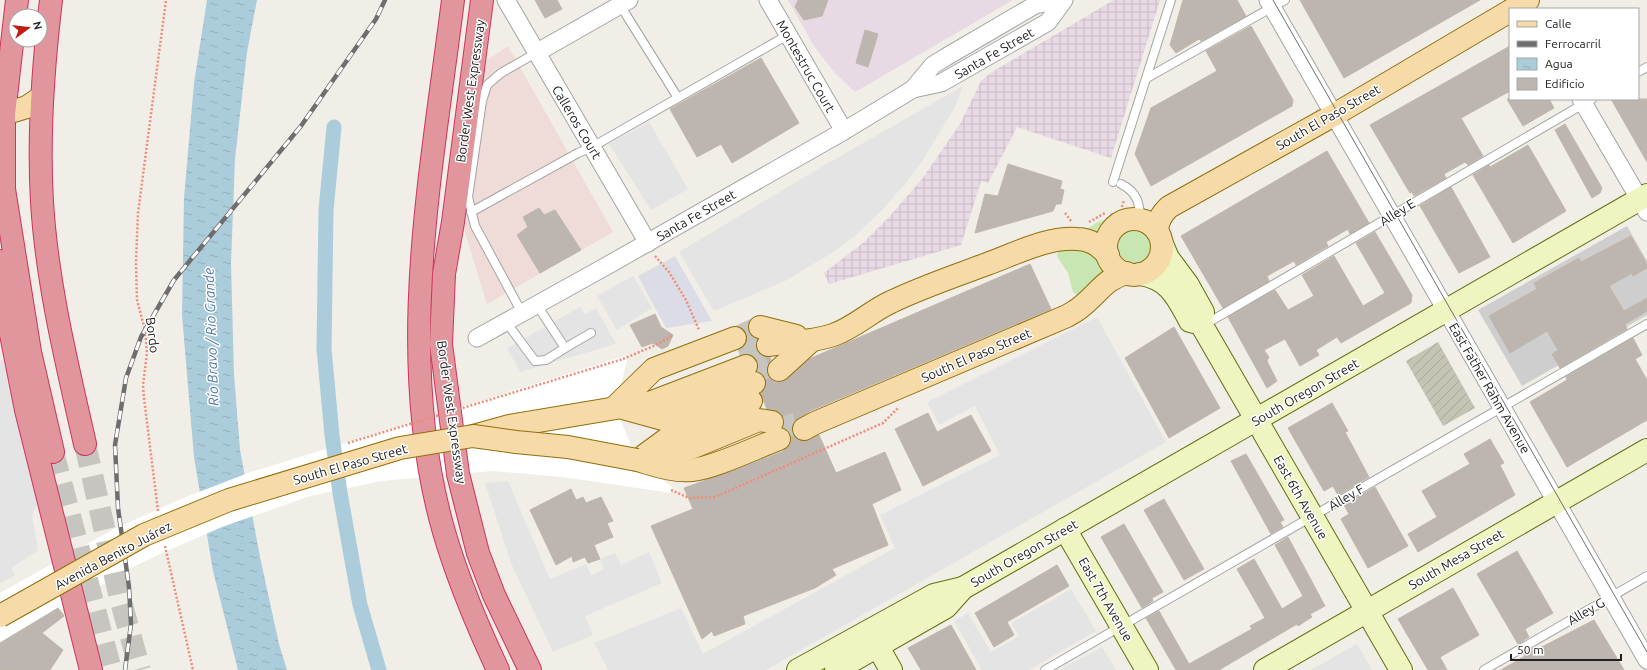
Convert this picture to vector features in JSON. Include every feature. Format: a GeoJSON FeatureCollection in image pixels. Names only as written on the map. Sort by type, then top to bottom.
{"type":"FeatureCollection","features":[{"type":"Feature","properties":{"kind":"highway"},"geometry":{"type":"LineString","coordinates":[[17,0],[2,115],[2,198],[30,352],[53,452]]}},
{"type":"Feature","properties":{"kind":"highway"},"geometry":{"type":"LineString","coordinates":[[52,0],[42,97],[40,145],[42,196],[48,258],[60,336],[85,444]]}},
{"type":"Feature","properties":{"kind":"highway","name":"Border West Expressway"},"geometry":{"type":"LineString","coordinates":[[453,0],[420,279],[418,330],[420,376],[424,426],[434,487],[444,532],[460,581],[476,622],[498,670]]}},
{"type":"Feature","properties":{"kind":"highway","name":"Border West Expressway"},"geometry":{"type":"LineString","coordinates":[[482,0],[453,222],[444,274],[441,344],[445,386],[458,474],[478,553],[494,595],[530,670]]}},
{"type":"Feature","properties":{"kind":"highway"},"geometry":{"type":"LineString","coordinates":[[0,261],[3,294],[26,410],[91,670]]}},
{"type":"Feature","properties":{"kind":"highway"},"geometry":{"type":"LineString","coordinates":[[478,553],[494,574],[521,632],[542,670]]}},
{"type":"Feature","properties":{"kind":"main road","name":"South El Paso Street"},"geometry":{"type":"LineString","coordinates":[[1153,232],[1162,214],[1169,207],[1334,115],[1509,13]]}},
{"type":"Feature","properties":{"kind":"main road"},"geometry":{"type":"LineString","coordinates":[[2,115],[27,107],[42,97]]}},
{"type":"Feature","properties":{"kind":"main road"},"geometry":{"type":"LineString","coordinates":[[812,340],[770,350],[840,333],[890,302],[1035,246],[1055,241],[1078,239],[1088,240],[1098,245],[1108,255],[1114,266],[1134,274],[1148,271],[1158,262],[1161,253],[1153,232],[1123,221],[1116,226],[1108,239],[1108,255]]}},
{"type":"Feature","properties":{"kind":"main road","name":"South El Paso Street"},"geometry":{"type":"LineString","coordinates":[[806,424],[1067,316],[1083,306],[1108,281],[1116,276],[1134,274]]}},
{"type":"Feature","properties":{"kind":"main road"},"geometry":{"type":"LineString","coordinates":[[615,406],[654,368],[746,365],[753,400],[675,433],[637,460]]}},
{"type":"Feature","properties":{"kind":"main road","name":"South El Paso Street"},"geometry":{"type":"LineString","coordinates":[[229,500],[400,448],[474,436],[508,426],[615,406],[652,402],[746,365]]}},
{"type":"Feature","properties":{"kind":"main road","name":"South El Paso Street"},"geometry":{"type":"LineString","coordinates":[[474,436],[568,447],[637,460],[676,470],[693,470],[713,464],[775,430]]}},
{"type":"Feature","properties":{"kind":"main road","name":"Avenida Benito Juárez"},"geometry":{"type":"LineString","coordinates":[[0,616],[144,535],[229,500]]}},
{"type":"Feature","properties":{"kind":"street","name":"Calleros Court"},"geometry":{"type":"LineString","coordinates":[[506,0],[648,243]]}},
{"type":"Feature","properties":{"kind":"street","name":"Montestruc Court"},"geometry":{"type":"LineString","coordinates":[[768,0],[844,131]]}},
{"type":"Feature","properties":{"kind":"street","name":"Santa Fe Street"},"geometry":{"type":"LineString","coordinates":[[477,338],[648,243],[844,131],[913,89],[933,65],[946,56],[1035,5],[1062,0]]}},
{"type":"Feature","properties":{"kind":"street","name":"East Father Rahm Avenue"},"geometry":{"type":"LineString","coordinates":[[1275,2],[1334,115],[1391,216],[1647,660]]}},
{"type":"Feature","properties":{"kind":"street"},"geometry":{"type":"LineString","coordinates":[[536,53],[625,3]]}},
{"type":"Feature","properties":{"kind":"street"},"geometry":{"type":"LineString","coordinates":[[1586,101],[1645,202]]}},
{"type":"Feature","properties":{"kind":"street","name":"South Oregon Street"},"geometry":{"type":"LineString","coordinates":[[798,670],[946,607],[963,588],[1445,310],[1645,202]]}},
{"type":"Feature","properties":{"kind":"street","name":"East 6th Avenue"},"geometry":{"type":"LineString","coordinates":[[1153,232],[1168,258],[1188,285],[1203,312],[1201,325],[1401,670]]}},
{"type":"Feature","properties":{"kind":"street","name":"East 6th Avenue"},"geometry":{"type":"LineString","coordinates":[[1134,274],[1156,277],[1167,285],[1177,297],[1190,321],[1201,325]]}},
{"type":"Feature","properties":{"kind":"street","name":"South Mesa Street"},"geometry":{"type":"LineString","coordinates":[[1265,670],[1555,501],[1647,450]]}},
{"type":"Feature","properties":{"kind":"street","name":"East 7th Avenue"},"geometry":{"type":"LineString","coordinates":[[1065,529],[1147,670]]}},
{"type":"Feature","properties":{"kind":"street"},"geometry":{"type":"LineString","coordinates":[[873,639],[891,670]]}},
{"type":"Feature","properties":{"kind":"street","name":"South Oregon Street"},"geometry":{"type":"LineString","coordinates":[[836,670],[873,639]]}},
{"type":"Feature","properties":{"kind":"lane"},"geometry":{"type":"LineString","coordinates":[[1153,232],[1134,193],[1117,183],[1171,0]]}},
{"type":"Feature","properties":{"kind":"lane"},"geometry":{"type":"LineString","coordinates":[[1147,78],[1275,2]]}},
{"type":"Feature","properties":{"kind":"lane"},"geometry":{"type":"LineString","coordinates":[[625,3],[678,98]]}},
{"type":"Feature","properties":{"kind":"lane"},"geometry":{"type":"LineString","coordinates":[[471,212],[578,152],[592,147],[788,35]]}},
{"type":"Feature","properties":{"kind":"lane"},"geometry":{"type":"LineString","coordinates":[[522,313],[475,226],[468,197],[482,101],[487,86],[501,73],[536,53]]}},
{"type":"Feature","properties":{"kind":"lane","name":"Alley E"},"geometry":{"type":"LineString","coordinates":[[1201,325],[1391,216],[1586,101]]}},
{"type":"Feature","properties":{"kind":"lane"},"geometry":{"type":"LineString","coordinates":[[537,305],[566,348]]}},
{"type":"Feature","properties":{"kind":"lane"},"geometry":{"type":"LineString","coordinates":[[506,322],[535,361],[546,360],[591,333]]}},
{"type":"Feature","properties":{"kind":"lane","name":"Alley F"},"geometry":{"type":"LineString","coordinates":[[1045,670],[1647,324]]}},
{"type":"Feature","properties":{"kind":"lane","name":"Alley G"},"geometry":{"type":"LineString","coordinates":[[1484,670],[1647,576]]}},
{"type":"Feature","properties":{"kind":"path","name":"Bordo"},"geometry":{"type":"LineString","coordinates":[[160,518],[154,489],[144,398],[143,385],[147,353],[145,330],[137,300],[136,262],[138,213],[166,0]]}},
{"type":"Feature","properties":{"kind":"path"},"geometry":{"type":"LineString","coordinates":[[648,243],[656,258],[669,272],[686,300],[700,330]]}},
{"type":"Feature","properties":{"kind":"path"},"geometry":{"type":"LineString","coordinates":[[623,359],[656,346],[673,335]]}},
{"type":"Feature","properties":{"kind":"path"},"geometry":{"type":"LineString","coordinates":[[671,490],[689,498],[715,497],[825,450]]}},
{"type":"Feature","properties":{"kind":"path"},"geometry":{"type":"LineString","coordinates":[[164,540],[193,670]]}},
{"type":"Feature","properties":{"kind":"shaded area"},"geometry":{"type":"Polygon","coordinates":[[[788,0],[1013,0],[855,92],[834,72],[814,46],[788,0]]]}},
{"type":"Feature","properties":{"kind":"shaded area"},"geometry":{"type":"Polygon","coordinates":[[[1114,0],[1160,0],[1111,158],[1017,127],[988,183],[981,181],[961,245],[829,284],[824,273],[864,242],[890,216],[922,179],[960,124],[981,81],[992,72],[1114,0]]]}},
{"type":"Feature","properties":{"kind":"shaded area"},"geometry":{"type":"Polygon","coordinates":[[[508,46],[613,232],[487,304],[460,216],[483,63],[508,46]]]}},
{"type":"Feature","properties":{"kind":"shaded area"},"geometry":{"type":"Polygon","coordinates":[[[963,86],[955,107],[923,160],[905,184],[882,210],[857,234],[835,251],[785,281],[714,311],[679,252],[818,169],[963,86]]]}},
{"type":"Feature","properties":{"kind":"shaded area"},"geometry":{"type":"Polygon","coordinates":[[[649,122],[688,189],[651,210],[609,144],[649,122]]]}},
{"type":"Feature","properties":{"kind":"shaded area"},"geometry":{"type":"Polygon","coordinates":[[[1627,226],[1647,261],[1647,315],[1522,386],[1478,310],[1627,226]]]}},
{"type":"Feature","properties":{"kind":"shaded area"},"geometry":{"type":"Polygon","coordinates":[[[675,256],[712,321],[666,328],[638,276],[675,256]]]}},
{"type":"Feature","properties":{"kind":"shaded area"},"geometry":{"type":"Polygon","coordinates":[[[633,276],[652,308],[617,330],[597,296],[633,276]]]}},
{"type":"Feature","properties":{"kind":"shaded area"},"geometry":{"type":"Polygon","coordinates":[[[580,307],[585,314],[596,308],[616,344],[520,372],[507,348],[580,307]]]}},
{"type":"Feature","properties":{"kind":"shaded area"},"geometry":{"type":"Polygon","coordinates":[[[1097,317],[1166,442],[766,670],[608,670],[594,643],[681,608],[703,654],[895,548],[880,515],[1000,455],[975,406],[939,425],[927,402],[1097,317]]]}},
{"type":"Feature","properties":{"kind":"shaded area"},"geometry":{"type":"Polygon","coordinates":[[[1438,342],[1475,408],[1443,426],[1406,361],[1438,342]]]}},
{"type":"Feature","properties":{"kind":"shaded area"},"geometry":{"type":"Polygon","coordinates":[[[6,360],[39,500],[32,515],[38,550],[11,568],[15,575],[0,583],[0,361],[6,360]]]}},
{"type":"Feature","properties":{"kind":"shaded area"},"geometry":{"type":"Polygon","coordinates":[[[508,481],[550,579],[586,564],[591,575],[604,569],[600,559],[615,553],[621,565],[649,552],[662,583],[585,616],[593,635],[553,652],[511,563],[485,483],[508,481]]]}},
{"type":"Feature","properties":{"kind":"shaded area"},"geometry":{"type":"Polygon","coordinates":[[[1071,589],[1096,631],[1029,670],[982,670],[954,621],[968,613],[991,652],[1019,636],[1011,623],[1071,589]]]}},
{"type":"Feature","properties":{"kind":"shaded area"},"geometry":{"type":"Polygon","coordinates":[[[1357,644],[1372,670],[1311,670],[1357,644]]]}},
{"type":"Feature","properties":{"kind":"shaded area"},"geometry":{"type":"Polygon","coordinates":[[[1102,647],[1116,670],[1059,670],[1102,647]]]}},
{"type":"Feature","properties":{"kind":"green space"},"geometry":{"type":"Polygon","coordinates":[[[1110,218],[1113,220],[1103,233],[1094,235],[1085,230],[1098,222],[1110,218]]]}},
{"type":"Feature","properties":{"kind":"green space"},"geometry":{"type":"Polygon","coordinates":[[[1135,229],[1147,234],[1152,246],[1147,258],[1135,263],[1123,258],[1118,246],[1123,234],[1135,229]]]}},
{"type":"Feature","properties":{"kind":"green space"},"geometry":{"type":"Polygon","coordinates":[[[1073,245],[1102,260],[1103,266],[1101,276],[1080,296],[1073,292],[1068,273],[1057,256],[1059,250],[1073,245]]]}},
{"type":"Feature","properties":{"kind":"water","name":"Río Bravo / Rio Grande"},"geometry":{"type":"Polygon","coordinates":[[[207,0],[257,0],[247,52],[235,159],[231,263],[234,374],[240,450],[260,557],[279,644],[287,670],[238,670],[213,571],[194,457],[182,315],[184,198],[194,83],[207,0]]]}},
{"type":"Feature","properties":{"kind":"pier"},"geometry":{"type":"Polygon","coordinates":[[[625,356],[627,361],[615,407],[637,460],[672,487],[671,493],[563,477],[492,471],[381,481],[310,496],[222,527],[162,553],[129,569],[0,645],[0,593],[114,529],[181,499],[248,473],[625,356]]]}},
{"type":"Feature","properties":{"kind":"building"},"geometry":{"type":"Polygon","coordinates":[[[535,0],[557,0],[562,9],[545,18],[535,0]]]}},
{"type":"Feature","properties":{"kind":"building"},"geometry":{"type":"Polygon","coordinates":[[[798,0],[828,0],[822,16],[804,20],[795,7],[798,0]]]}},
{"type":"Feature","properties":{"kind":"building"},"geometry":{"type":"Polygon","coordinates":[[[1183,0],[1237,0],[1246,16],[1201,41],[1199,39],[1176,53],[1170,45],[1183,0]]]}},
{"type":"Feature","properties":{"kind":"building"},"geometry":{"type":"Polygon","coordinates":[[[1300,0],[1480,0],[1344,78],[1300,0]]]}},
{"type":"Feature","properties":{"kind":"building"},"geometry":{"type":"Polygon","coordinates":[[[1251,26],[1293,100],[1292,106],[1151,186],[1135,154],[1151,108],[1217,71],[1206,51],[1251,26]]]}},
{"type":"Feature","properties":{"kind":"building"},"geometry":{"type":"Polygon","coordinates":[[[865,30],[878,34],[868,67],[856,63],[865,30]]]}},
{"type":"Feature","properties":{"kind":"building"},"geometry":{"type":"Polygon","coordinates":[[[1509,47],[1509,92],[1461,118],[1483,156],[1468,165],[1465,162],[1444,174],[1446,178],[1414,196],[1412,192],[1410,193],[1370,125],[1509,47]]]}},
{"type":"Feature","properties":{"kind":"building"},"geometry":{"type":"Polygon","coordinates":[[[761,58],[799,123],[732,163],[721,144],[697,157],[670,109],[761,58]]]}},
{"type":"Feature","properties":{"kind":"building"},"geometry":{"type":"Polygon","coordinates":[[[1507,99],[1550,100],[1554,108],[1523,126],[1507,99]]]}},
{"type":"Feature","properties":{"kind":"building"},"geometry":{"type":"Polygon","coordinates":[[[1647,99],[1647,162],[1612,100],[1647,99]]]}},
{"type":"Feature","properties":{"kind":"building"},"geometry":{"type":"Polygon","coordinates":[[[1565,124],[1602,188],[1600,193],[1592,198],[1555,130],[1565,124]]]}},
{"type":"Feature","properties":{"kind":"building"},"geometry":{"type":"Polygon","coordinates":[[[1528,145],[1566,211],[1513,243],[1473,175],[1528,145]]]}},
{"type":"Feature","properties":{"kind":"building"},"geometry":{"type":"Polygon","coordinates":[[[1327,151],[1369,223],[1350,234],[1348,229],[1326,242],[1328,246],[1296,265],[1294,261],[1267,276],[1269,281],[1223,308],[1181,236],[1327,151]]]}},
{"type":"Feature","properties":{"kind":"building"},"geometry":{"type":"Polygon","coordinates":[[[1008,164],[1062,181],[1060,189],[1064,190],[1061,204],[1056,204],[1053,211],[975,233],[985,194],[998,196],[1008,164]]]}},
{"type":"Feature","properties":{"kind":"building"},"geometry":{"type":"Polygon","coordinates":[[[1451,187],[1490,257],[1459,273],[1420,206],[1451,187]]]}},
{"type":"Feature","properties":{"kind":"building"},"geometry":{"type":"Polygon","coordinates":[[[539,208],[544,215],[555,210],[581,250],[540,273],[517,235],[528,227],[523,217],[539,208]]]}},
{"type":"Feature","properties":{"kind":"building"},"geometry":{"type":"Polygon","coordinates":[[[1375,232],[1412,295],[1411,303],[1341,343],[1337,337],[1316,350],[1319,355],[1300,366],[1285,339],[1264,350],[1269,357],[1267,361],[1277,381],[1267,388],[1228,317],[1275,290],[1288,310],[1314,296],[1302,275],[1334,256],[1363,306],[1385,293],[1356,243],[1375,232]]]}},
{"type":"Feature","properties":{"kind":"building"},"geometry":{"type":"Polygon","coordinates":[[[1631,236],[1647,264],[1647,268],[1633,276],[1632,273],[1609,286],[1624,311],[1647,298],[1647,311],[1625,324],[1627,329],[1560,368],[1552,354],[1558,350],[1547,331],[1510,353],[1489,316],[1537,289],[1534,283],[1579,258],[1581,262],[1631,236]]]}},
{"type":"Feature","properties":{"kind":"building"},"geometry":{"type":"Polygon","coordinates":[[[1030,264],[1051,309],[810,411],[793,423],[793,435],[798,440],[804,441],[819,435],[836,473],[885,452],[901,490],[872,504],[888,545],[832,569],[836,575],[815,588],[743,616],[745,624],[714,636],[712,631],[702,639],[651,526],[693,509],[684,488],[784,451],[789,446],[791,435],[783,427],[783,417],[779,412],[767,409],[760,393],[766,384],[765,378],[757,371],[757,361],[754,356],[744,354],[741,348],[747,340],[745,331],[748,330],[751,336],[757,339],[756,346],[758,353],[764,357],[770,357],[771,360],[767,366],[767,372],[770,378],[776,382],[782,382],[809,359],[1030,264]]]}},
{"type":"Feature","properties":{"kind":"building"},"geometry":{"type":"Polygon","coordinates":[[[655,314],[661,327],[673,335],[668,346],[662,349],[653,343],[642,347],[630,325],[655,314]]]}},
{"type":"Feature","properties":{"kind":"building"},"geometry":{"type":"Polygon","coordinates":[[[1174,327],[1220,408],[1169,438],[1125,358],[1174,327]]]}},
{"type":"Feature","properties":{"kind":"building"},"geometry":{"type":"Polygon","coordinates":[[[1633,338],[1642,355],[1635,359],[1647,380],[1647,420],[1567,467],[1530,402],[1567,380],[1566,377],[1633,338]]]}},
{"type":"Feature","properties":{"kind":"building"},"geometry":{"type":"Polygon","coordinates":[[[1332,403],[1348,431],[1345,432],[1369,477],[1338,495],[1333,486],[1324,491],[1288,428],[1332,403]]]}},
{"type":"Feature","properties":{"kind":"building"},"geometry":{"type":"Polygon","coordinates":[[[928,413],[937,432],[971,415],[991,451],[923,486],[895,429],[928,413]]]}},
{"type":"Feature","properties":{"kind":"building"},"geometry":{"type":"Polygon","coordinates":[[[1490,439],[1504,463],[1500,465],[1515,495],[1418,552],[1408,534],[1437,517],[1422,491],[1470,464],[1464,454],[1490,439]]]}},
{"type":"Feature","properties":{"kind":"building"},"geometry":{"type":"Polygon","coordinates":[[[1246,454],[1284,520],[1280,522],[1283,527],[1271,534],[1231,461],[1246,454]]]}},
{"type":"Feature","properties":{"kind":"building"},"geometry":{"type":"Polygon","coordinates":[[[1375,487],[1408,546],[1368,568],[1341,519],[1349,514],[1344,505],[1375,487]]]}},
{"type":"Feature","properties":{"kind":"building"},"geometry":{"type":"Polygon","coordinates":[[[571,489],[576,500],[583,497],[586,503],[601,497],[613,521],[607,523],[613,537],[594,545],[600,559],[588,563],[585,557],[573,562],[572,556],[556,565],[530,510],[571,489]]]}},
{"type":"Feature","properties":{"kind":"building"},"geometry":{"type":"Polygon","coordinates":[[[1164,499],[1204,569],[1184,580],[1144,510],[1164,499]]]}},
{"type":"Feature","properties":{"kind":"building"},"geometry":{"type":"Polygon","coordinates":[[[1124,524],[1163,592],[1152,598],[1153,601],[1142,608],[1101,537],[1124,524]]]}},
{"type":"Feature","properties":{"kind":"building"},"geometry":{"type":"Polygon","coordinates":[[[1288,537],[1325,606],[1310,614],[1312,617],[1298,626],[1297,624],[1219,670],[1176,670],[1146,618],[1159,611],[1189,664],[1252,629],[1250,626],[1265,618],[1237,569],[1254,559],[1282,609],[1303,596],[1275,545],[1288,537]]]}},
{"type":"Feature","properties":{"kind":"building"},"geometry":{"type":"Polygon","coordinates":[[[1517,551],[1553,613],[1525,629],[1529,637],[1518,644],[1477,574],[1517,551]]]}},
{"type":"Feature","properties":{"kind":"building"},"geometry":{"type":"Polygon","coordinates":[[[1057,565],[1069,586],[1007,622],[1014,635],[994,647],[975,613],[1057,565]]]}},
{"type":"Feature","properties":{"kind":"building"},"geometry":{"type":"Polygon","coordinates":[[[1453,588],[1479,635],[1440,657],[1447,670],[1428,670],[1398,619],[1453,588]]]}},
{"type":"Feature","properties":{"kind":"building"},"geometry":{"type":"Polygon","coordinates":[[[58,608],[64,616],[42,633],[63,650],[50,670],[0,670],[0,643],[58,608]]]}},
{"type":"Feature","properties":{"kind":"building"},"geometry":{"type":"Polygon","coordinates":[[[1594,620],[1624,670],[1501,670],[1525,656],[1523,654],[1535,647],[1536,650],[1594,620]]]}},
{"type":"Feature","properties":{"kind":"building"},"geometry":{"type":"Polygon","coordinates":[[[951,625],[976,670],[921,670],[908,648],[951,625]]]}},
{"type":"Feature","properties":{"kind":"waterway"},"geometry":{"type":"LineString","coordinates":[[334,127],[326,210],[324,349],[332,435],[340,493],[360,605],[379,670]]}},
{"type":"Feature","properties":{"kind":"tunnel"},"geometry":{"type":"LineString","coordinates":[[735,338],[760,327]]}},
{"type":"Feature","properties":{"kind":"tunnel"},"geometry":{"type":"LineString","coordinates":[[740,356],[768,345]]}},
{"type":"Feature","properties":{"kind":"tunnel"},"geometry":{"type":"LineString","coordinates":[[749,375],[776,363]]}},
{"type":"Feature","properties":{"kind":"tunnel"},"geometry":{"type":"LineString","coordinates":[[775,430],[801,422]]}},
{"type":"Feature","properties":{"kind":"tunnel"},"geometry":{"type":"LineString","coordinates":[[85,444],[120,598],[140,670]]}},
{"type":"Feature","properties":{"kind":"tunnel"},"geometry":{"type":"LineString","coordinates":[[53,452],[111,670]]}},
{"type":"Feature","properties":{"kind":"tram line"},"geometry":{"type":"LineString","coordinates":[[1273,0],[1647,652]]}},
{"type":"Feature","properties":{"kind":"railway"},"geometry":{"type":"LineString","coordinates":[[125,670],[131,624],[129,587],[118,508],[115,445],[126,378],[141,337],[174,280],[301,126],[376,19],[385,0]]}}]}
